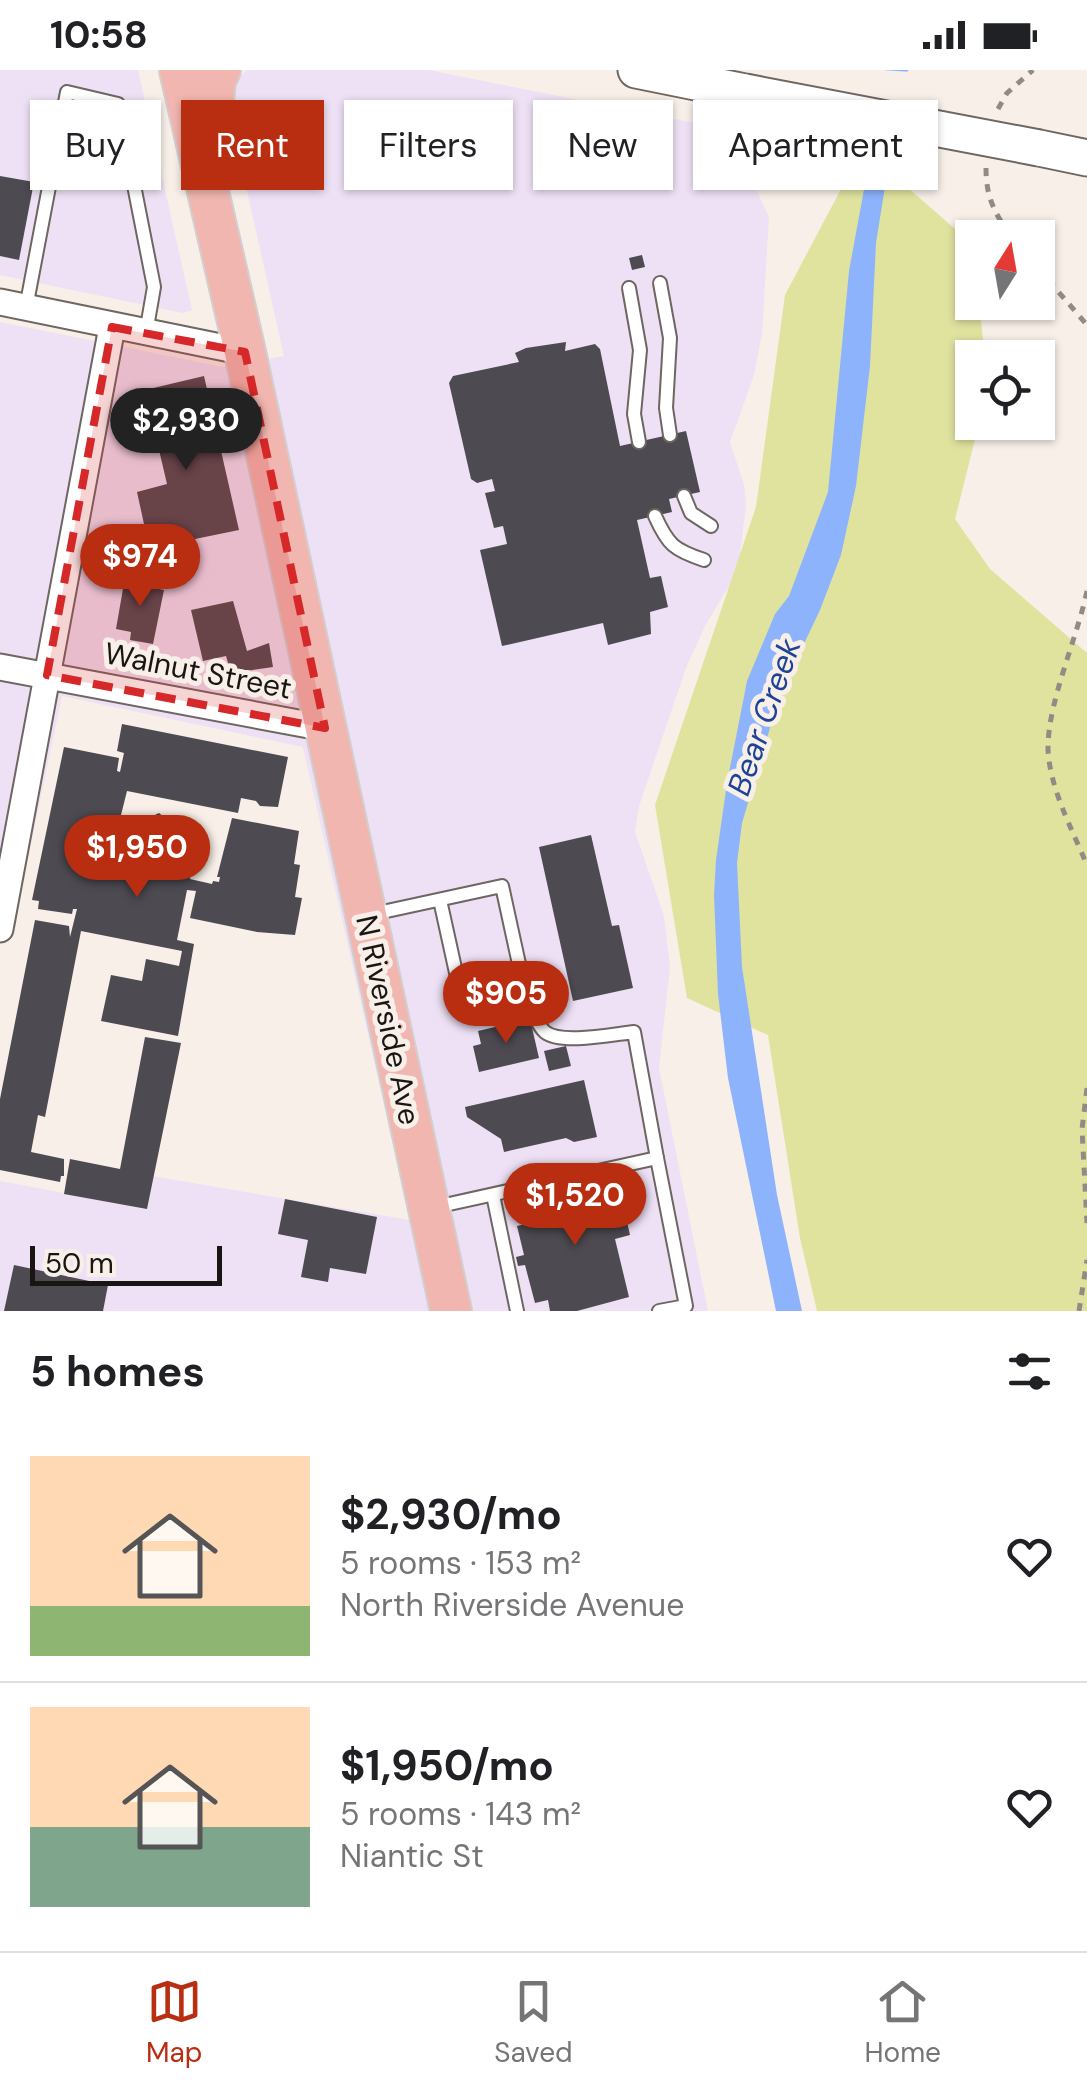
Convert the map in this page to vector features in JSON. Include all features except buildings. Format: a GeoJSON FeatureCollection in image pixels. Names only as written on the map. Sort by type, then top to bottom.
{"type":"FeatureCollection","features":[{"type":"Feature","properties":{"kind":"main road","name":"N Riverside Ave"},"geometry":{"type":"LineString","coordinates":[[180,70],[187,100]]}},
{"type":"Feature","properties":{"kind":"main road"},"geometry":{"type":"LineString","coordinates":[[214,100],[220,70]]}},
{"type":"Feature","properties":{"kind":"main road"},"geometry":{"type":"LineString","coordinates":[[636,70],[1087,158]]}},
{"type":"Feature","properties":{"kind":"main road","name":"N Riverside Ave"},"geometry":{"type":"LineString","coordinates":[[208,190],[451,1311]]}},
{"type":"Feature","properties":{"kind":"street"},"geometry":{"type":"LineString","coordinates":[[13,305],[245,352]]}},
{"type":"Feature","properties":{"kind":"street"},"geometry":{"type":"LineString","coordinates":[[0,929],[112,327]]}},
{"type":"Feature","properties":{"kind":"street","name":"Walnut Street"},"geometry":{"type":"LineString","coordinates":[[0,667],[325,728]]}},
{"type":"Feature","properties":{"kind":"lane"},"geometry":{"type":"LineString","coordinates":[[13,305],[67,92],[118,104],[154,287],[146,333]]}},
{"type":"Feature","properties":{"kind":"lane"},"geometry":{"type":"LineString","coordinates":[[660,283],[670,338],[666,408],[670,435]]}},
{"type":"Feature","properties":{"kind":"lane"},"geometry":{"type":"LineString","coordinates":[[629,288],[640,350],[634,414],[638,442]]}},
{"type":"Feature","properties":{"kind":"lane"},"geometry":{"type":"LineString","coordinates":[[684,496],[691,513],[712,526]]}},
{"type":"Feature","properties":{"kind":"lane"},"geometry":{"type":"LineString","coordinates":[[655,516],[666,541],[682,553],[704,560]]}},
{"type":"Feature","properties":{"kind":"lane"},"geometry":{"type":"LineString","coordinates":[[365,916],[502,886],[526,996],[545,1032],[592,1037],[634,1032],[686,1309],[660,1311]]}},
{"type":"Feature","properties":{"kind":"lane"},"geometry":{"type":"LineString","coordinates":[[440,900],[464,1009],[526,996]]}},
{"type":"Feature","properties":{"kind":"lane"},"geometry":{"type":"LineString","coordinates":[[429,1208],[657,1158]]}},
{"type":"Feature","properties":{"kind":"lane"},"geometry":{"type":"LineString","coordinates":[[493,1195],[517,1311]]}},
{"type":"Feature","properties":{"kind":"path"},"geometry":{"type":"LineString","coordinates":[[1055,288],[1087,326]]}},
{"type":"Feature","properties":{"kind":"path"},"geometry":{"type":"LineString","coordinates":[[1087,590],[1049,728],[1048,752],[1087,865]]}},
{"type":"Feature","properties":{"kind":"path"},"geometry":{"type":"LineString","coordinates":[[1087,1088],[1082,1129],[1087,1223]]}},
{"type":"Feature","properties":{"kind":"path"},"geometry":{"type":"LineString","coordinates":[[1079,1311],[1087,1260]]}},
{"type":"Feature","properties":{"kind":"highlighted area"},"geometry":{"type":"Polygon","coordinates":[[[112,327],[245,352],[325,728],[47,675],[112,327]]]}},
{"type":"Feature","properties":{"kind":"shaded area"},"geometry":{"type":"Polygon","coordinates":[[[0,70],[138,70],[145,100],[30,100],[30,190],[161,190],[161,172],[192,310],[183,313],[0,275],[0,70]]]}},
{"type":"Feature","properties":{"kind":"shaded area"},"geometry":{"type":"Polygon","coordinates":[[[246,70],[428,70],[579,100],[533,100],[533,190],[673,190],[673,119],[693,123],[693,190],[756,190],[769,217],[762,333],[754,375],[730,442],[746,505],[738,571],[705,626],[686,668],[639,806],[635,832],[664,916],[670,967],[659,1068],[708,1311],[0,1311],[0,1181],[145,1208],[152,1176],[410,1220],[303,747],[62,696],[21,891],[0,887],[0,322],[223,367],[284,356],[247,190],[324,190],[324,100],[229,100],[246,70]]]}},
{"type":"Feature","properties":{"kind":"green space"},"geometry":{"type":"Polygon","coordinates":[[[841,190],[910,190],[955,229],[955,320],[981,320],[983,340],[955,340],[955,440],[975,440],[955,519],[990,569],[1087,653],[1087,1311],[817,1311],[800,1238],[768,1035],[687,998],[655,805],[756,507],[785,295],[841,190]]]}},
{"type":"Feature","properties":{"kind":"water"},"geometry":{"type":"Polygon","coordinates":[[[886,70],[908,70],[899,100],[880,100],[886,70]]]}},
{"type":"Feature","properties":{"kind":"water","name":"Bear Creek"},"geometry":{"type":"Polygon","coordinates":[[[864,190],[884,190],[876,243],[870,366],[856,486],[841,555],[780,694],[742,823],[737,863],[742,967],[777,1195],[802,1311],[776,1311],[728,1078],[718,994],[716,860],[747,681],[775,614],[789,596],[828,492],[849,271],[864,190]]]}},
{"type":"Feature","properties":{"kind":"pier"},"geometry":{"type":"Polygon","coordinates":[[[881,70],[913,72],[905,100],[875,100],[881,70]]]}}]}
